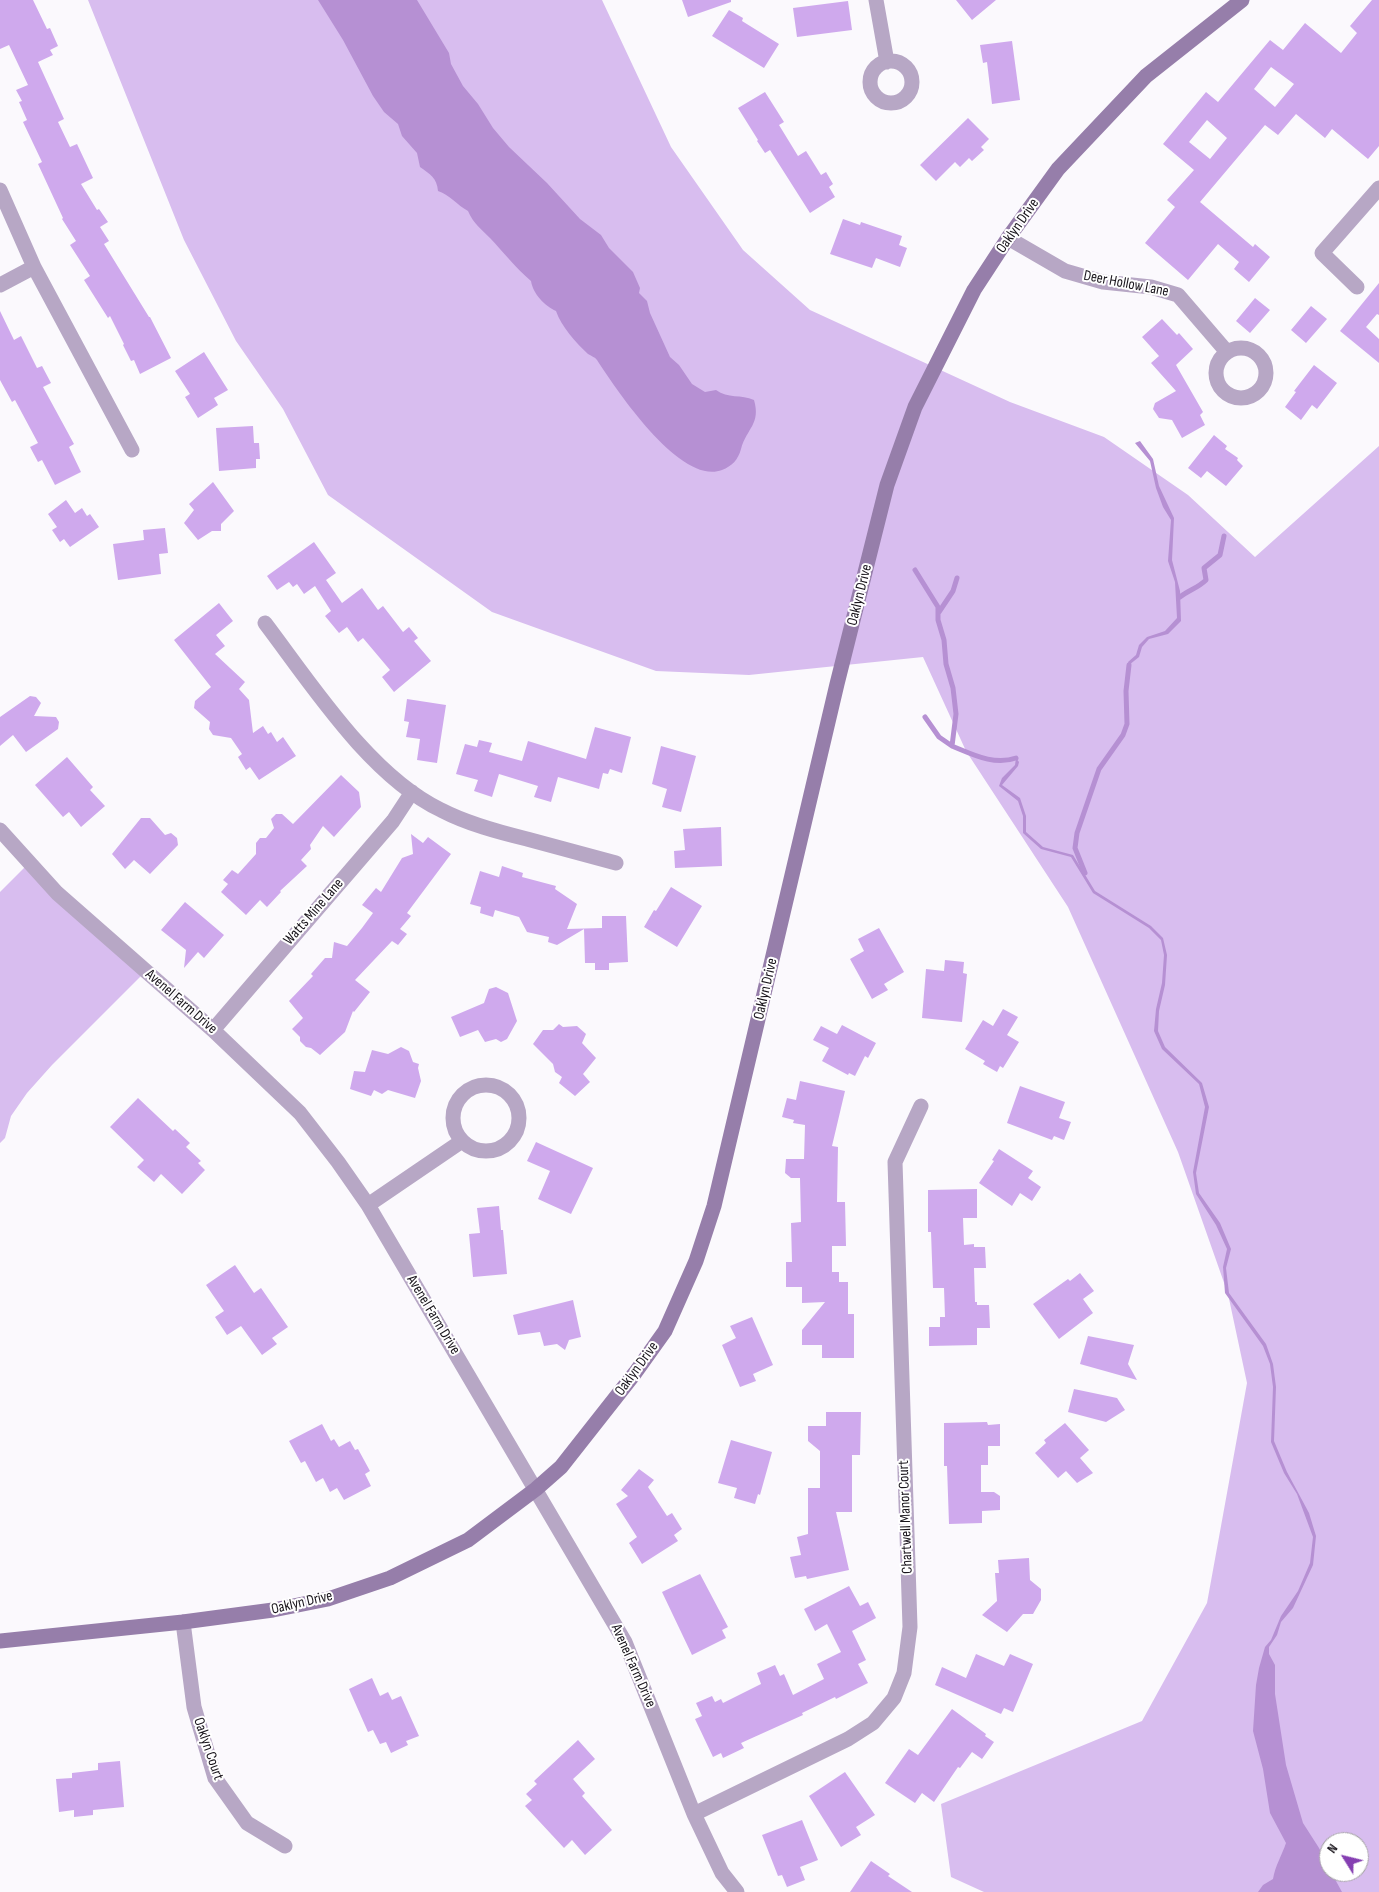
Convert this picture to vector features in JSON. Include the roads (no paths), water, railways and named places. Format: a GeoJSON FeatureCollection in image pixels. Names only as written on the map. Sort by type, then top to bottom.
{"type":"FeatureCollection","features":[{"type":"Feature","properties":{"kind":"street"},"geometry":{"type":"LineString","coordinates":[[876,0],[887,62]]}},
{"type":"Feature","properties":{"kind":"street","name":"Oaklyn Drive"},"geometry":{"type":"LineString","coordinates":[[0,1641],[183,1622],[273,1610],[328,1599],[390,1578],[468,1540],[536,1489],[561,1467],[635,1373],[665,1331],[696,1261],[717,1197],[837,684],[887,485],[915,407],[974,290],[1008,238],[1058,169],[1146,76],[1242,0]]}},
{"type":"Feature","properties":{"kind":"street"},"geometry":{"type":"LineString","coordinates":[[1357,287],[1322,253],[1379,188]]}},
{"type":"Feature","properties":{"kind":"street"},"geometry":{"type":"LineString","coordinates":[[0,190],[34,267],[132,450]]}},
{"type":"Feature","properties":{"kind":"street","name":"Deer Hollow Lane"},"geometry":{"type":"LineString","coordinates":[[1008,238],[1065,271],[1102,282],[1151,287],[1178,295],[1227,352]]}},
{"type":"Feature","properties":{"kind":"street"},"geometry":{"type":"LineString","coordinates":[[0,285],[34,267]]}},
{"type":"Feature","properties":{"kind":"street"},"geometry":{"type":"LineString","coordinates":[[265,624],[335,716],[389,776],[412,792],[440,810],[491,830],[616,863]]}},
{"type":"Feature","properties":{"kind":"street","name":"Watts Mine Lane"},"geometry":{"type":"LineString","coordinates":[[213,1030],[393,821],[412,792]]}},
{"type":"Feature","properties":{"kind":"street","name":"Avenel Farm Drive"},"geometry":{"type":"LineString","coordinates":[[0,830],[57,893],[213,1030],[300,1113],[368,1204],[625,1642],[694,1814],[722,1872],[738,1892]]}},
{"type":"Feature","properties":{"kind":"street"},"geometry":{"type":"LineString","coordinates":[[477,1086],[500,1087],[509,1094],[516,1103],[518,1123],[515,1133],[509,1142],[501,1148],[490,1151],[475,1149],[462,1141],[456,1132],[453,1121],[454,1109],[458,1099],[467,1091],[477,1086]]}},
{"type":"Feature","properties":{"kind":"street","name":"Chartwell Manor Court"},"geometry":{"type":"LineString","coordinates":[[694,1814],[848,1739],[873,1723],[894,1698],[904,1673],[910,1627],[895,1162],[921,1106]]}},
{"type":"Feature","properties":{"kind":"street"},"geometry":{"type":"LineString","coordinates":[[368,1204],[462,1141]]}},
{"type":"Feature","properties":{"kind":"street","name":"Oaklyn Court"},"geometry":{"type":"LineString","coordinates":[[183,1622],[194,1707],[215,1778],[247,1823],[285,1846]]}},
{"type":"Feature","properties":{"kind":"waterway"},"geometry":{"type":"LineString","coordinates":[[1180,597],[1206,580],[1204,568],[1220,555],[1224,536]]}},
{"type":"Feature","properties":{"kind":"waterway"},"geometry":{"type":"LineString","coordinates":[[915,570],[938,607],[938,620],[944,640],[946,664],[953,688],[956,714],[952,746],[991,760],[1000,761],[1016,758]]}},
{"type":"Feature","properties":{"kind":"waterway"},"geometry":{"type":"LineString","coordinates":[[939,612],[953,591],[957,578]]}},
{"type":"Feature","properties":{"kind":"waterway"},"geometry":{"type":"LineString","coordinates":[[1085,873],[1075,848],[1077,833],[1099,769],[1123,735],[1127,724],[1126,691],[1129,665]]}},
{"type":"Feature","properties":{"kind":"waterway"},"geometry":{"type":"LineString","coordinates":[[925,717],[939,737],[952,746]]}}]}
